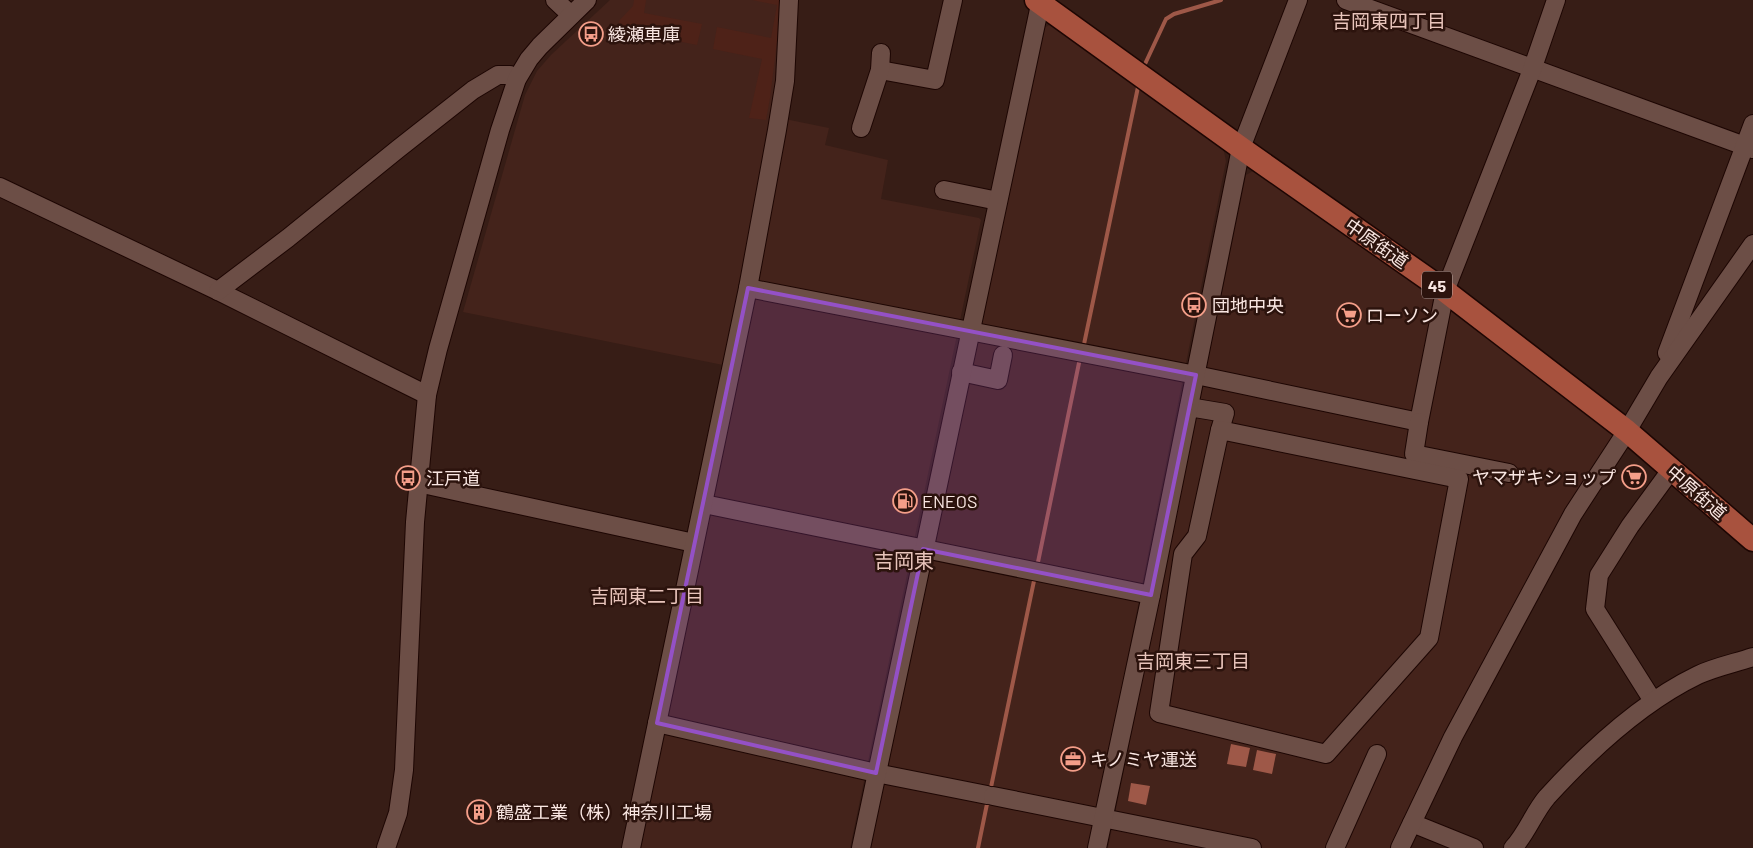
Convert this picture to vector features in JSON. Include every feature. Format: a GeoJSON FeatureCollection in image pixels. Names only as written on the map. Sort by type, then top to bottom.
{"type":"FeatureCollection","features":[{"type":"Feature","properties":{"kind":"main road","name":"中原街道"},"geometry":{"type":"LineString","coordinates":[[1039,1],[1241,148],[1444,291],[1627,431],[1753,540]]}},
{"type":"Feature","properties":{"kind":"street"},"geometry":{"type":"LineString","coordinates":[[555,0],[571,15]]}},
{"type":"Feature","properties":{"kind":"street"},"geometry":{"type":"LineString","coordinates":[[386,848],[398,813],[404,770],[410,601],[418,483],[428,395],[440,341],[500,130],[517,79],[529,59],[540,46],[587,0]]}},
{"type":"Feature","properties":{"kind":"street"},"geometry":{"type":"LineString","coordinates":[[631,848],[694,543],[704,504],[778,130],[785,81],[789,0]]}},
{"type":"Feature","properties":{"kind":"street"},"geometry":{"type":"LineString","coordinates":[[861,128],[881,62],[935,80],[953,0]]}},
{"type":"Feature","properties":{"kind":"street"},"geometry":{"type":"LineString","coordinates":[[1097,848],[1151,595],[1241,148],[1298,0]]}},
{"type":"Feature","properties":{"kind":"street"},"geometry":{"type":"LineString","coordinates":[[1346,0],[1749,147]]}},
{"type":"Feature","properties":{"kind":"street"},"geometry":{"type":"LineString","coordinates":[[1509,473],[1414,454],[1444,291],[1532,67],[1556,0]]}},
{"type":"Feature","properties":{"kind":"street"},"geometry":{"type":"LineString","coordinates":[[860,848],[971,331],[1039,1]]}},
{"type":"Feature","properties":{"kind":"street"},"geometry":{"type":"LineString","coordinates":[[218,291],[288,238],[473,90],[498,75],[510,75],[517,79]]}},
{"type":"Feature","properties":{"kind":"street"},"geometry":{"type":"LineString","coordinates":[[1658,377],[1749,147],[1753,124]]}},
{"type":"Feature","properties":{"kind":"street"},"geometry":{"type":"LineString","coordinates":[[0,187],[218,291],[428,395]]}},
{"type":"Feature","properties":{"kind":"street"},"geometry":{"type":"LineString","coordinates":[[944,190],[998,202]]}},
{"type":"Feature","properties":{"kind":"street"},"geometry":{"type":"LineString","coordinates":[[1400,848],[1453,737],[1573,514],[1627,431],[1658,377],[1753,244]]}},
{"type":"Feature","properties":{"kind":"street"},"geometry":{"type":"LineString","coordinates":[[748,288],[1196,375],[1419,422]]}},
{"type":"Feature","properties":{"kind":"street"},"geometry":{"type":"LineString","coordinates":[[962,372],[998,380],[1003,356]]}},
{"type":"Feature","properties":{"kind":"street"},"geometry":{"type":"LineString","coordinates":[[1189,407],[1225,413],[1220,430],[1197,536],[1183,554],[1159,713],[1326,754],[1429,638],[1459,479],[1220,430]]}},
{"type":"Feature","properties":{"kind":"street"},"geometry":{"type":"LineString","coordinates":[[1653,701],[1595,609],[1598,575],[1671,470]]}},
{"type":"Feature","properties":{"kind":"street"},"geometry":{"type":"LineString","coordinates":[[418,483],[694,543]]}},
{"type":"Feature","properties":{"kind":"street"},"geometry":{"type":"LineString","coordinates":[[704,504],[1151,595]]}},
{"type":"Feature","properties":{"kind":"street"},"geometry":{"type":"LineString","coordinates":[[1521,844],[1546,799],[1598,746],[1653,701],[1699,675],[1753,657]]}},
{"type":"Feature","properties":{"kind":"street"},"geometry":{"type":"LineString","coordinates":[[657,723],[876,773],[1252,848]]}},
{"type":"Feature","properties":{"kind":"street"},"geometry":{"type":"LineString","coordinates":[[1335,848],[1377,754]]}},
{"type":"Feature","properties":{"kind":"street"},"geometry":{"type":"LineString","coordinates":[[1412,823],[1474,848]]}},
{"type":"Feature","properties":{"kind":"highlighted area"},"geometry":{"type":"Polygon","coordinates":[[[748,288],[1196,375],[1151,595],[923,549],[876,773],[657,723],[748,288]]]}},
{"type":"Feature","properties":{"kind":"shaded area"},"geometry":{"type":"Polygon","coordinates":[[[610,0],[786,0],[777,101],[723,365],[463,312],[525,95],[537,71],[551,55],[610,0]]]}},
{"type":"Feature","properties":{"kind":"shaded area"},"geometry":{"type":"Polygon","coordinates":[[[634,0],[646,0],[644,13],[702,24],[697,45],[628,31],[626,40],[616,38],[619,21],[633,6],[634,0]]]}},
{"type":"Feature","properties":{"kind":"shaded area"},"geometry":{"type":"Polygon","coordinates":[[[752,0],[782,0],[766,120],[749,118],[762,59],[713,49],[717,27],[771,38],[777,5],[752,0]]]}},
{"type":"Feature","properties":{"kind":"shaded area"},"geometry":{"type":"Polygon","coordinates":[[[1053,23],[1222,143],[1226,161],[1090,848],[869,848],[1040,30],[1053,23]]]}},
{"type":"Feature","properties":{"kind":"shaded area"},"geometry":{"type":"Polygon","coordinates":[[[785,119],[829,128],[825,145],[888,160],[881,199],[979,218],[981,220],[850,848],[636,848],[785,119]]]}},
{"type":"Feature","properties":{"kind":"shaded area"},"geometry":{"type":"Polygon","coordinates":[[[1255,170],[1450,304],[1618,435],[1397,848],[1108,848],[1246,175],[1255,170]]]}},
{"type":"Feature","properties":{"kind":"shaded area"},"geometry":{"type":"Polygon","coordinates":[[[1231,744],[1250,748],[1246,767],[1227,764],[1231,744]]]}},
{"type":"Feature","properties":{"kind":"shaded area"},"geometry":{"type":"Polygon","coordinates":[[[1257,750],[1276,754],[1272,774],[1253,770],[1257,750]]]}},
{"type":"Feature","properties":{"kind":"shaded area"},"geometry":{"type":"Polygon","coordinates":[[[1131,783],[1150,786],[1146,805],[1128,801],[1131,783]]]}},
{"type":"Feature","properties":{"kind":"waterway"},"geometry":{"type":"LineString","coordinates":[[1145,64],[1166,19],[1174,14],[1221,0]]}},
{"type":"Feature","properties":{"kind":"waterway"},"geometry":{"type":"LineString","coordinates":[[1083,349],[1138,87]]}},
{"type":"Feature","properties":{"kind":"waterway"},"geometry":{"type":"LineString","coordinates":[[1037,567],[1080,358]]}},
{"type":"Feature","properties":{"kind":"waterway"},"geometry":{"type":"LineString","coordinates":[[990,792],[1035,576]]}},
{"type":"Feature","properties":{"kind":"waterway"},"geometry":{"type":"LineString","coordinates":[[978,848],[988,799]]}},
{"type":"Feature","properties":{"kind":"place","name":"綾瀬車庫"},"geometry":{"type":"Point","coordinates":[591,34]}},
{"type":"Feature","properties":{"kind":"place","name":"団地中央"},"geometry":{"type":"Point","coordinates":[1194,305]}},
{"type":"Feature","properties":{"kind":"place","name":"ローソン"},"geometry":{"type":"Point","coordinates":[1349,315]}},
{"type":"Feature","properties":{"kind":"place","name":"ヤマザキショップ"},"geometry":{"type":"Point","coordinates":[1634,477]}},
{"type":"Feature","properties":{"kind":"place","name":"江戸道"},"geometry":{"type":"Point","coordinates":[408,478]}},
{"type":"Feature","properties":{"kind":"place","name":"ENEOS"},"geometry":{"type":"Point","coordinates":[905,501]}},
{"type":"Feature","properties":{"kind":"place","name":"キノミヤ運送"},"geometry":{"type":"Point","coordinates":[1073,759]}},
{"type":"Feature","properties":{"kind":"place","name":"鶴盛工業（株）神奈川工場"},"geometry":{"type":"Point","coordinates":[479,812]}},
{"type":"Feature","properties":{"kind":"district","name":"吉岡東四丁目"},"geometry":{"type":"Point","coordinates":[1389,20]}},
{"type":"Feature","properties":{"kind":"district","name":"吉岡東"},"geometry":{"type":"Point","coordinates":[904,560]}},
{"type":"Feature","properties":{"kind":"district","name":"吉岡東二丁目"},"geometry":{"type":"Point","coordinates":[647,595]}},
{"type":"Feature","properties":{"kind":"district","name":"吉岡東三丁目"},"geometry":{"type":"Point","coordinates":[1193,660]}}]}
